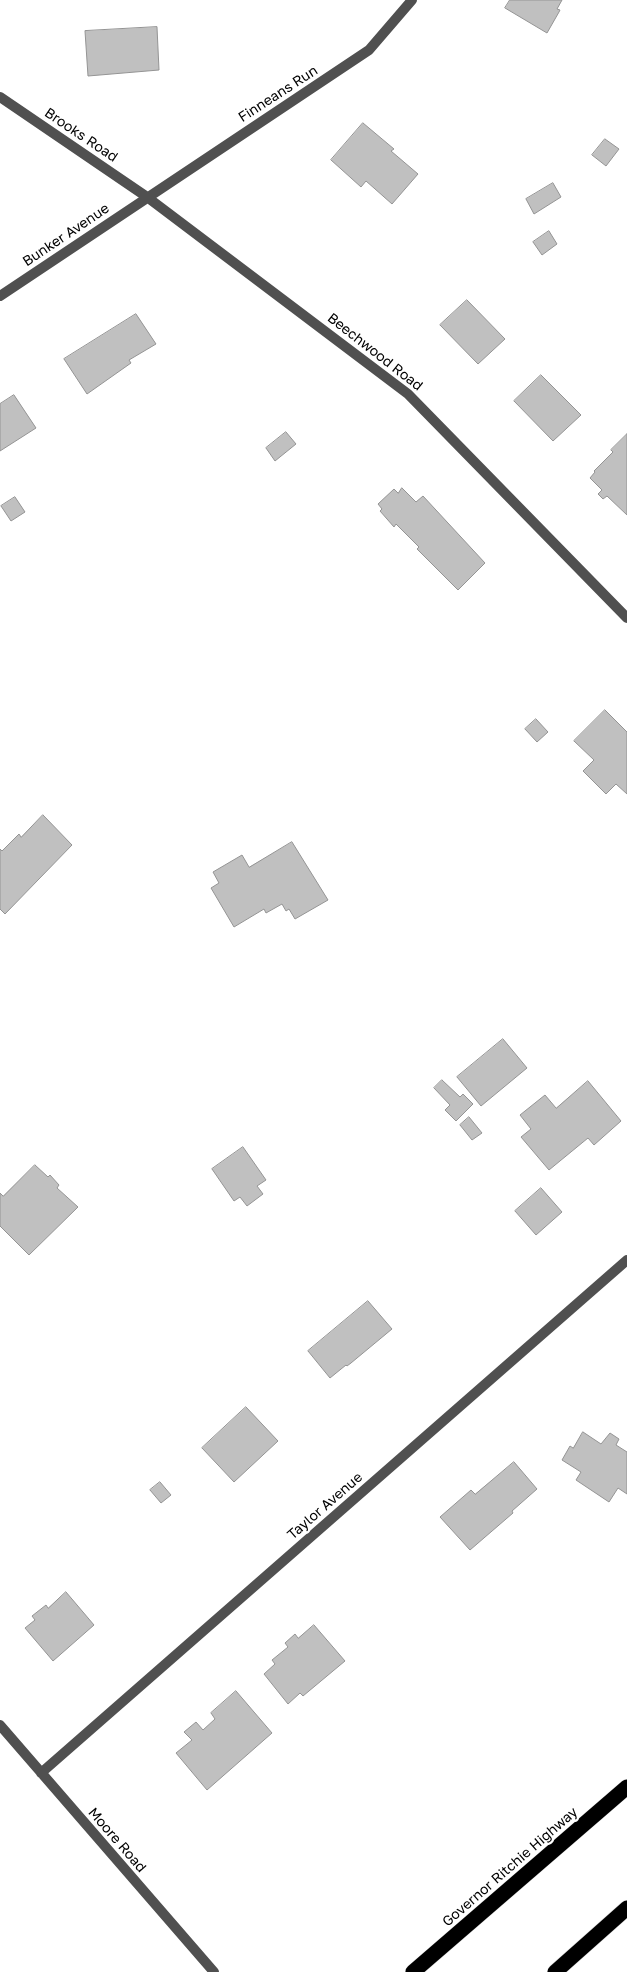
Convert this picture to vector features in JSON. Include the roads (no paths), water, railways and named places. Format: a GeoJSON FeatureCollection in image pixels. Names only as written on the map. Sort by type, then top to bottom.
{"type":"FeatureCollection","features":[{"type":"Feature","properties":{"kind":"highway","name":"Governor Ritchie Highway"},"geometry":{"type":"LineString","coordinates":[[413,1972],[627,1787]]}},
{"type":"Feature","properties":{"kind":"highway"},"geometry":{"type":"LineString","coordinates":[[555,1972],[627,1908]]}},
{"type":"Feature","properties":{"kind":"street","name":"Finneans Run"},"geometry":{"type":"LineString","coordinates":[[147,197],[369,50],[412,0]]}},
{"type":"Feature","properties":{"kind":"street","name":"Brooks Road"},"geometry":{"type":"LineString","coordinates":[[0,97],[147,197]]}},
{"type":"Feature","properties":{"kind":"street","name":"Bunker Avenue"},"geometry":{"type":"LineString","coordinates":[[0,296],[147,197]]}},
{"type":"Feature","properties":{"kind":"street","name":"Beechwood Road"},"geometry":{"type":"LineString","coordinates":[[147,197],[408,394],[627,618]]}},
{"type":"Feature","properties":{"kind":"street","name":"Taylor Avenue"},"geometry":{"type":"LineString","coordinates":[[41,1773],[627,1260]]}},
{"type":"Feature","properties":{"kind":"street","name":"Moore Road"},"geometry":{"type":"LineString","coordinates":[[0,1725],[214,1972]]}}]}
